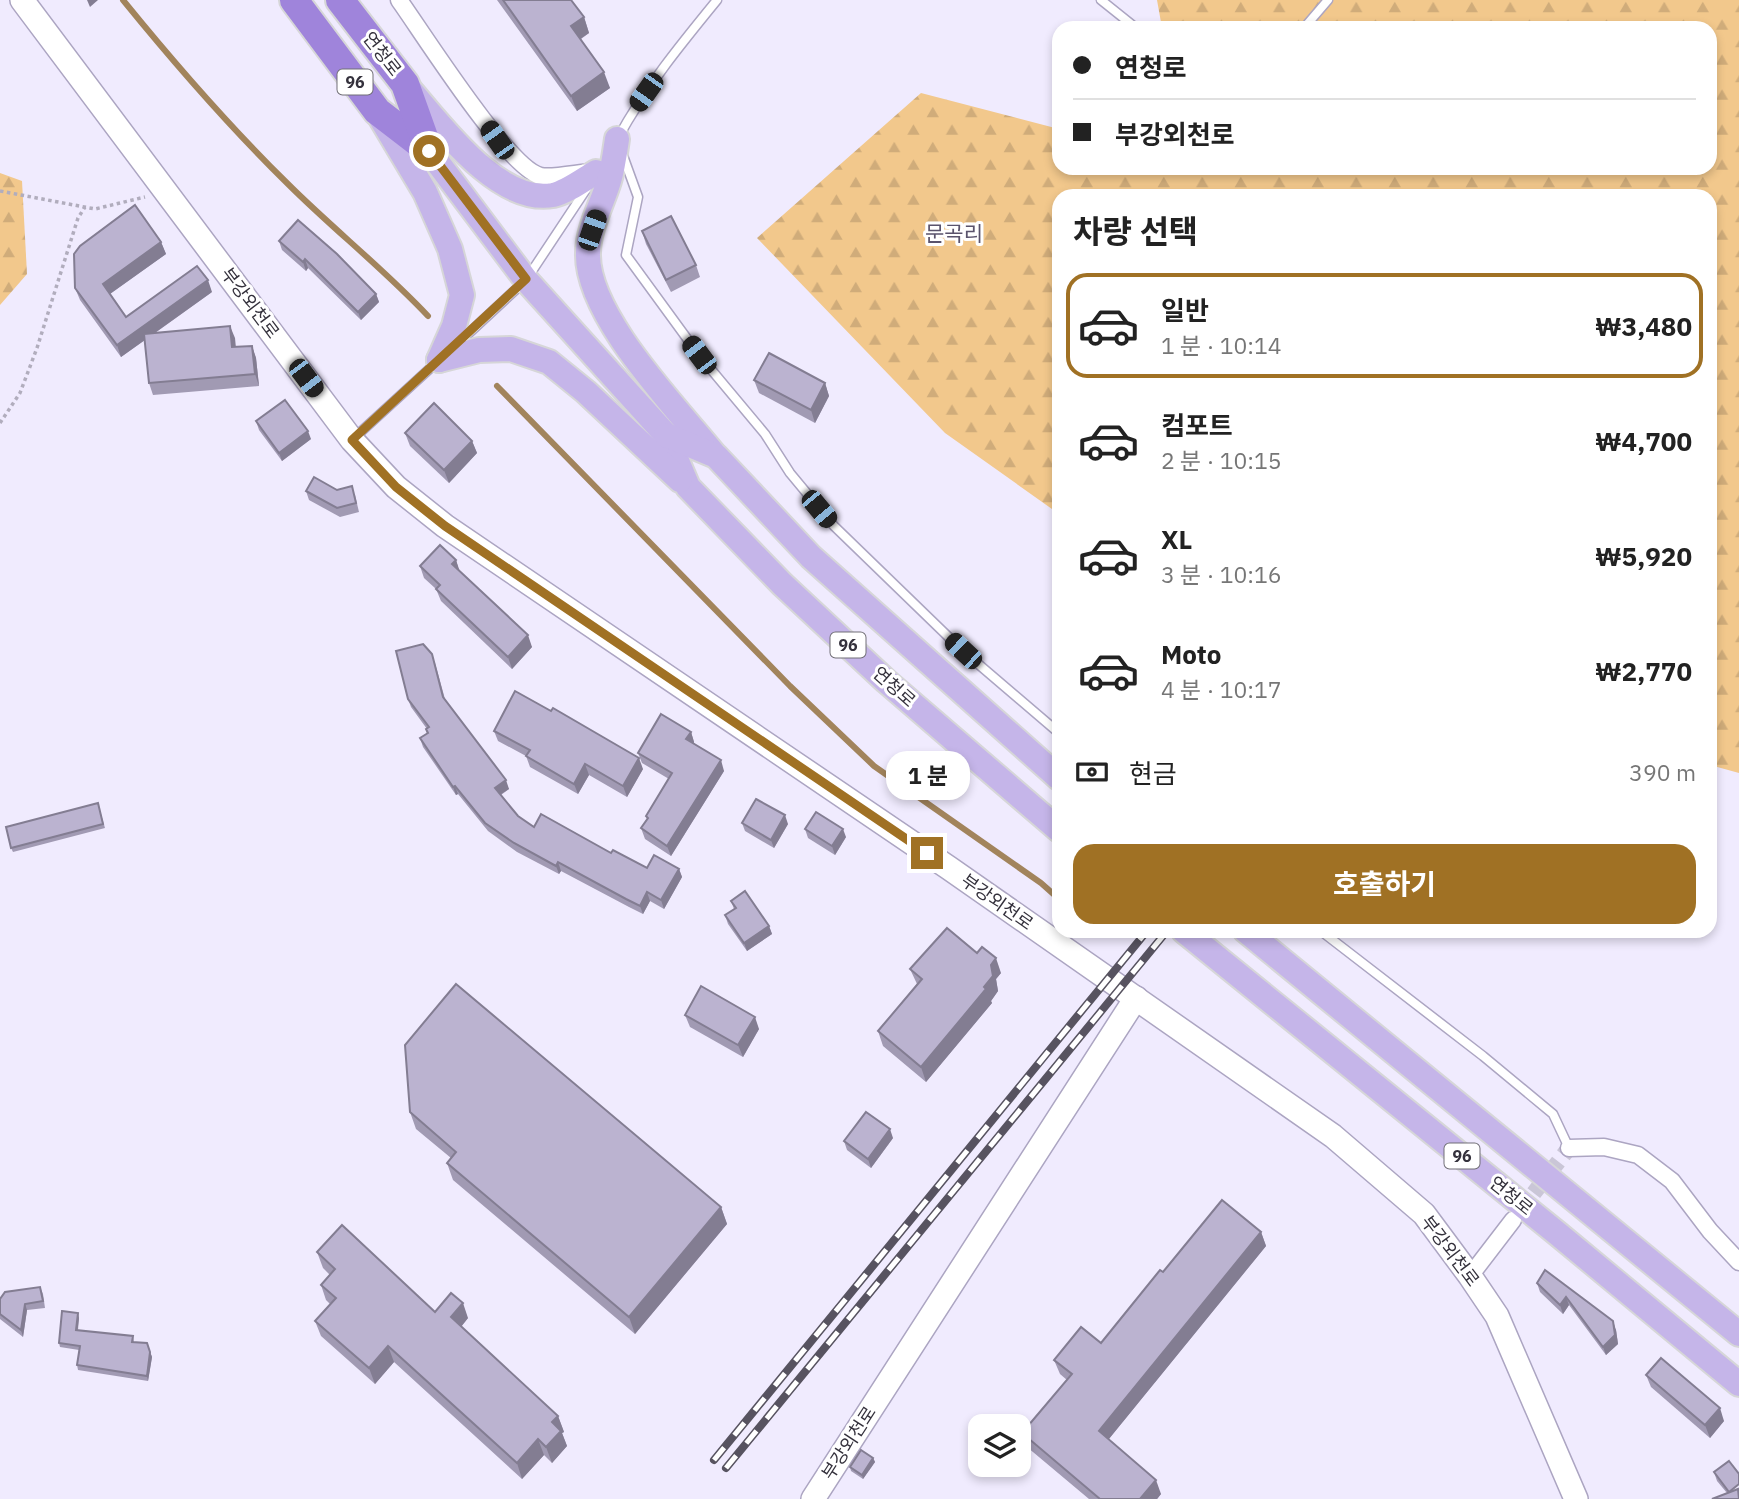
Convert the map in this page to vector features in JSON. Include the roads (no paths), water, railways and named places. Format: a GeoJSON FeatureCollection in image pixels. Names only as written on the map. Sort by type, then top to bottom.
{"type":"FeatureCollection","features":[{"type":"Feature","properties":{"kind":"highway","name":"연청로"},"geometry":{"type":"LineString","coordinates":[[294,0],[377,111],[429,151]]}},
{"type":"Feature","properties":{"kind":"highway","name":"연청로"},"geometry":{"type":"LineString","coordinates":[[340,0],[405,84],[429,151]]}},
{"type":"Feature","properties":{"kind":"main road","name":"부강외천로"},"geometry":{"type":"LineString","coordinates":[[22,0],[352,440],[396,487],[445,526],[949,868],[1333,1136],[1424,1214],[1497,1316],[1576,1499]]}},
{"type":"Feature","properties":{"kind":"main road"},"geometry":{"type":"LineString","coordinates":[[405,84],[462,151],[494,177],[527,195],[555,195],[596,172]]}},
{"type":"Feature","properties":{"kind":"main road"},"geometry":{"type":"LineString","coordinates":[[377,111],[425,192],[450,249],[462,295],[454,326],[439,360]]}},
{"type":"Feature","properties":{"kind":"main road"},"geometry":{"type":"LineString","coordinates":[[617,139],[610,178],[587,252],[591,281],[604,312],[646,371],[716,456]]}},
{"type":"Feature","properties":{"kind":"main road","name":"연청로"},"geometry":{"type":"LineString","coordinates":[[429,151],[526,279],[666,435],[688,487],[782,584],[886,681],[1052,824]]}},
{"type":"Feature","properties":{"kind":"main road"},"geometry":{"type":"LineString","coordinates":[[439,360],[479,350],[511,349],[549,362],[586,392],[688,487]]}},
{"type":"Feature","properties":{"kind":"main road","name":"연청로"},"geometry":{"type":"LineString","coordinates":[[666,435],[716,456],[811,557],[1052,772]]}},
{"type":"Feature","properties":{"kind":"main road","name":"연청로"},"geometry":{"type":"LineString","coordinates":[[1193,938],[1739,1384]]}},
{"type":"Feature","properties":{"kind":"main road","name":"96"},"geometry":{"type":"LineString","coordinates":[[1255,938],[1739,1334]]}},
{"type":"Feature","properties":{"kind":"main road","name":"부강외천로"},"geometry":{"type":"LineString","coordinates":[[813,1499],[1136,998]]}},
{"type":"Feature","properties":{"kind":"street"},"geometry":{"type":"LineString","coordinates":[[399,0],[497,140],[520,164],[540,176],[596,172]]}},
{"type":"Feature","properties":{"kind":"street"},"geometry":{"type":"LineString","coordinates":[[1569,1148],[1604,1147],[1638,1155],[1672,1181],[1710,1231],[1738,1258]]}},
{"type":"Feature","properties":{"kind":"street"},"geometry":{"type":"LineString","coordinates":[[1470,1276],[1513,1220]]}},
{"type":"Feature","properties":{"kind":"lane"},"geometry":{"type":"LineString","coordinates":[[352,440],[526,279],[617,139],[634,108],[717,0]]}},
{"type":"Feature","properties":{"kind":"lane"},"geometry":{"type":"LineString","coordinates":[[1101,0],[1127,21]]}},
{"type":"Feature","properties":{"kind":"lane"},"geometry":{"type":"LineString","coordinates":[[1310,21],[1328,0]]}},
{"type":"Feature","properties":{"kind":"lane"},"geometry":{"type":"LineString","coordinates":[[617,139],[638,197],[626,255],[699,355],[765,433],[790,473],[834,526],[963,651],[1052,727]]}},
{"type":"Feature","properties":{"kind":"lane"},"geometry":{"type":"LineString","coordinates":[[1330,938],[1483,1056],[1553,1114],[1569,1148]]}},
{"type":"Feature","properties":{"kind":"waterway"},"geometry":{"type":"LineString","coordinates":[[123,0],[162,48],[266,162],[428,316]]}},
{"type":"Feature","properties":{"kind":"waterway"},"geometry":{"type":"LineString","coordinates":[[497,386],[790,686],[874,766],[1052,893]]}},
{"type":"Feature","properties":{"kind":"tunnel"},"geometry":{"type":"LineString","coordinates":[[1519,1212],[1569,1148]]}},
{"type":"Feature","properties":{"kind":"railway"},"geometry":{"type":"LineString","coordinates":[[714,1460],[1141,938]]}},
{"type":"Feature","properties":{"kind":"railway"},"geometry":{"type":"LineString","coordinates":[[726,1468],[1161,938]]}},
{"type":"Feature","properties":{"kind":"district","name":"문곡리"},"geometry":{"type":"Point","coordinates":[954,234]}}]}
